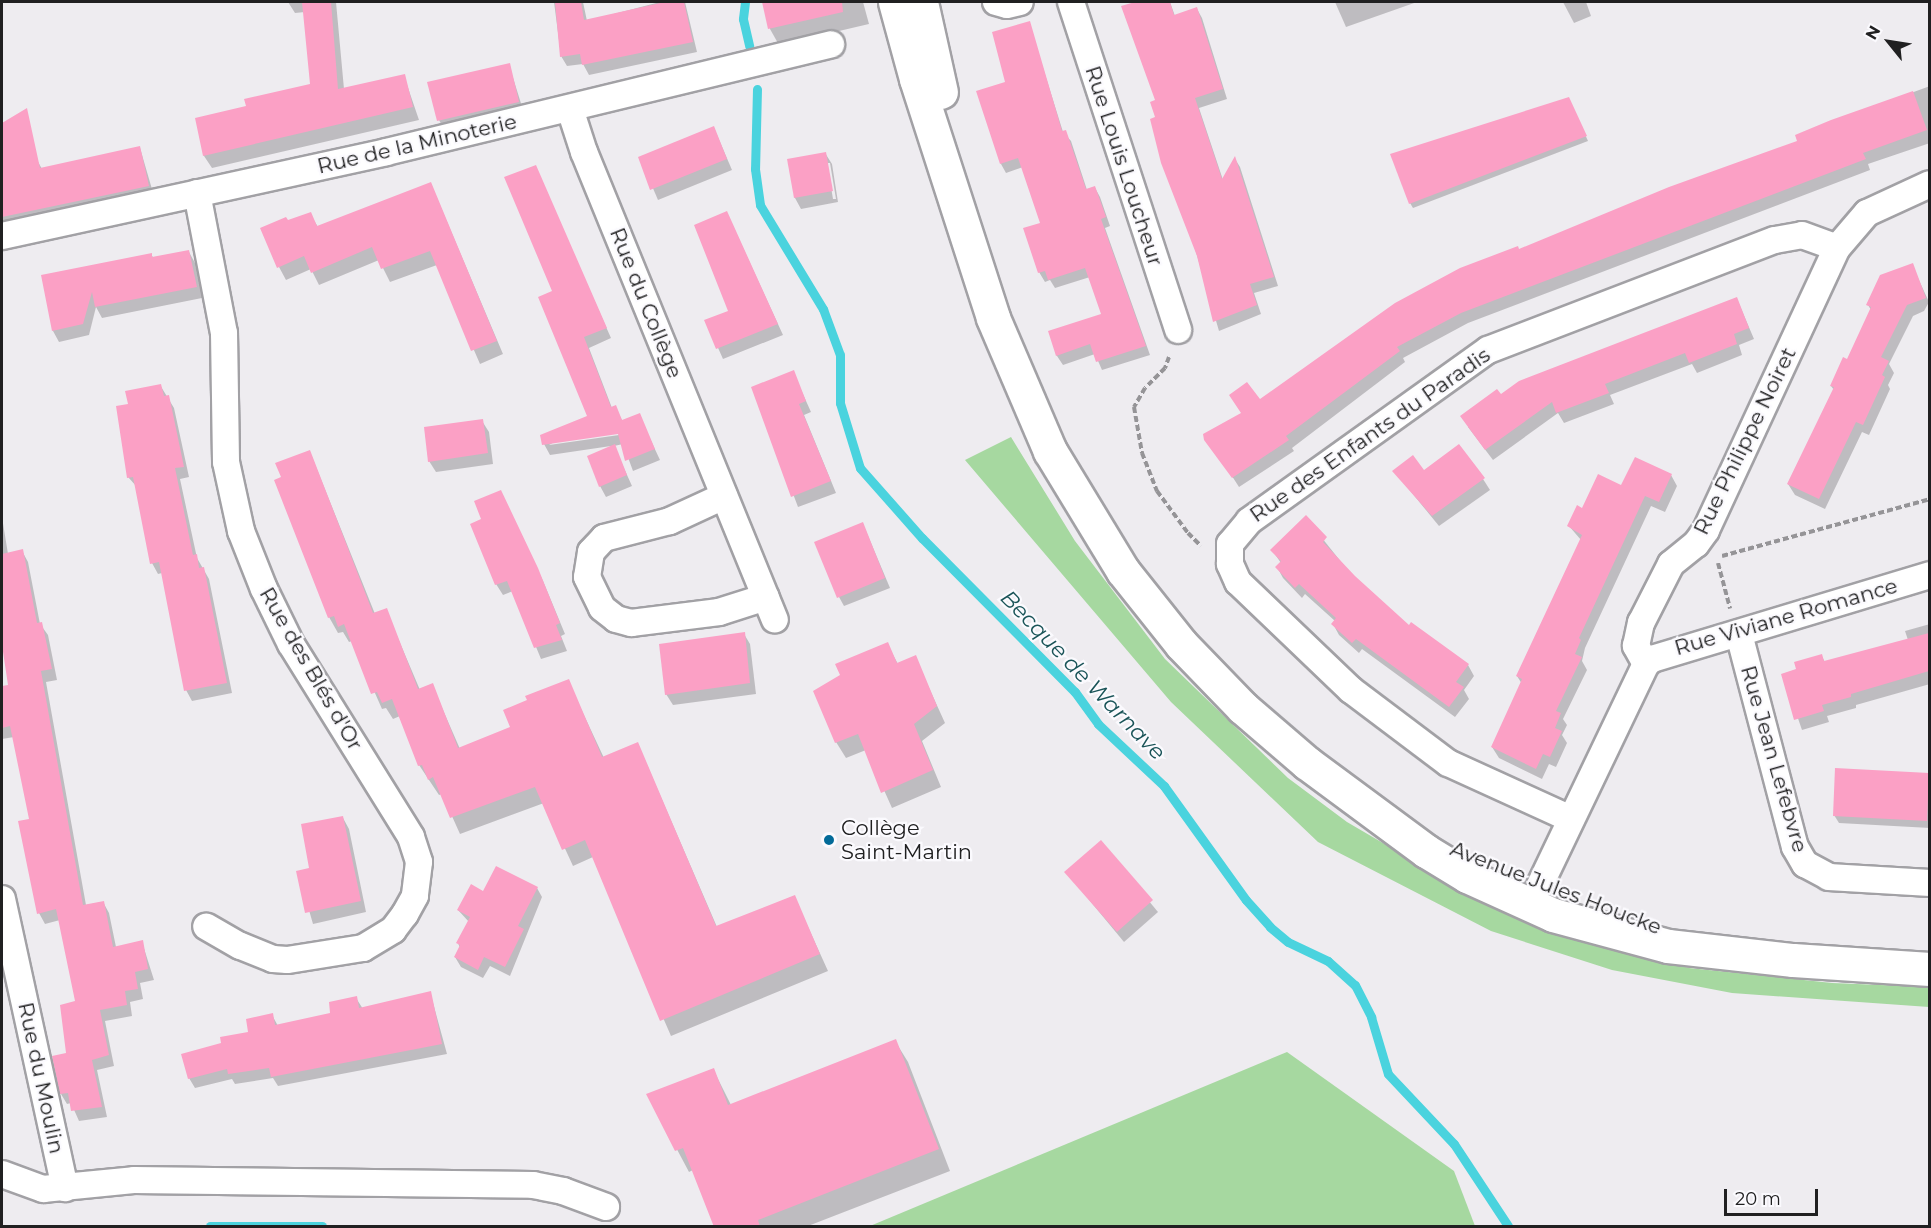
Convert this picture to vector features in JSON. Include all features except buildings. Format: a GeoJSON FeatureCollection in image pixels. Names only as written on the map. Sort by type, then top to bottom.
{"type":"FeatureCollection","features":[{"type":"Feature","properties":{"kind":"main road","name":"Avenue Jules Houcke"},"geometry":{"type":"LineString","coordinates":[[896,2],[916,79],[961,209],[993,318],[1028,406],[1074,494],[1117,562],[1181,644],[1243,708],[1314,769],[1467,876],[1553,915],[1644,942],[1794,960],[1929,969]]}},
{"type":"Feature","properties":{"kind":"main road","name":"Avenue Jules Houcke"},"geometry":{"type":"LineString","coordinates":[[921,2],[944,108],[961,209]]}},
{"type":"Feature","properties":{"kind":"main road","name":"Avenue Jules Houcke"},"geometry":{"type":"LineString","coordinates":[[1390,822],[1540,885],[1724,950]]}},
{"type":"Feature","properties":{"kind":"street","name":"Rue Louis Loucheur"},"geometry":{"type":"LineString","coordinates":[[1071,2],[1172,338]]}},
{"type":"Feature","properties":{"kind":"street","name":"Rue de la Minoterie"},"geometry":{"type":"LineString","coordinates":[[2,236],[570,109],[831,44]]}},
{"type":"Feature","properties":{"kind":"street","name":"Rue du Collège"},"geometry":{"type":"LineString","coordinates":[[570,109],[587,160],[724,496],[770,609],[719,612],[632,623],[609,614],[594,592],[588,577],[588,560],[604,538],[670,521],[724,496]]}},
{"type":"Feature","properties":{"kind":"street"},"geometry":{"type":"LineString","coordinates":[[1837,248],[1867,213],[1929,184]]}},
{"type":"Feature","properties":{"kind":"street","name":"Rue des Blés d'Or"},"geometry":{"type":"LineString","coordinates":[[197,193],[224,333],[226,462],[241,531],[291,644],[411,837],[419,862],[415,896],[405,914],[393,930],[363,948],[321,956],[273,958],[240,946],[206,926]]}},
{"type":"Feature","properties":{"kind":"street","name":"Rue des Enfants du Paradis"},"geometry":{"type":"LineString","coordinates":[[1230,564],[1230,544],[1242,526],[1488,350],[1774,240],[1802,236],[1837,248]]}},
{"type":"Feature","properties":{"kind":"street","name":"Rue Philippe Noiret"},"geometry":{"type":"LineString","coordinates":[[1646,664],[1636,646],[1641,623],[1671,564],[1700,540],[1706,530],[1837,248]]}},
{"type":"Feature","properties":{"kind":"street"},"geometry":{"type":"LineString","coordinates":[[1230,564],[1250,595],[1309,653],[1430,751],[1571,819]]}},
{"type":"Feature","properties":{"kind":"street","name":"Rue Viviane Romance"},"geometry":{"type":"LineString","coordinates":[[1646,664],[1667,652],[1739,634],[1929,575]]}},
{"type":"Feature","properties":{"kind":"street","name":"Rue Jean Lefebvre"},"geometry":{"type":"LineString","coordinates":[[1739,634],[1795,847],[1805,864],[1829,877],[1929,883]]}},
{"type":"Feature","properties":{"kind":"street"},"geometry":{"type":"LineString","coordinates":[[1540,885],[1646,664]]}},
{"type":"Feature","properties":{"kind":"street","name":"Rue du Moulin"},"geometry":{"type":"LineString","coordinates":[[2,899],[65,1188]]}},
{"type":"Feature","properties":{"kind":"street"},"geometry":{"type":"LineString","coordinates":[[2,1174],[43,1189],[134,1180],[533,1185],[563,1191],[606,1208]]}},
{"type":"Feature","properties":{"kind":"path"},"geometry":{"type":"LineString","coordinates":[[1172,338],[1165,368],[1134,407],[1142,453],[1157,491],[1188,533],[1230,564]]}},
{"type":"Feature","properties":{"kind":"path"},"geometry":{"type":"LineString","coordinates":[[1731,610],[1717,558],[1929,500]]}},
{"type":"Feature","properties":{"kind":"green space"},"geometry":{"type":"Polygon","coordinates":[[[1011,437],[1075,541],[1165,659],[1288,778],[1347,822],[1417,863],[1597,944],[1689,968],[1832,983],[1929,987],[1929,1007],[1732,993],[1612,970],[1491,931],[1318,842],[1171,702],[965,460],[1011,437]]]}},
{"type":"Feature","properties":{"kind":"green space"},"geometry":{"type":"Polygon","coordinates":[[[1287,1052],[1454,1171],[1475,1226],[870,1226],[1287,1052]]]}},
{"type":"Feature","properties":{"kind":"waterway","name":"Becque de Warnave"},"geometry":{"type":"LineString","coordinates":[[745,2],[743,19],[749,46]]}},
{"type":"Feature","properties":{"kind":"waterway","name":"Becque de Warnave"},"geometry":{"type":"LineString","coordinates":[[757,89],[755,169],[760,205],[823,309],[840,355],[840,403],[860,468],[922,538],[1075,692],[1098,724],[1164,786],[1246,900],[1270,927],[1288,942],[1328,961],[1355,985],[1371,1017],[1388,1074],[1454,1144],[1508,1226]]}},
{"type":"Feature","properties":{"kind":"waterway"},"geometry":{"type":"LineString","coordinates":[[210,1226],[322,1226]]}},
{"type":"Feature","properties":{"kind":"place","name":"Collège Saint-Martin"},"geometry":{"type":"Point","coordinates":[829,840]}}]}
